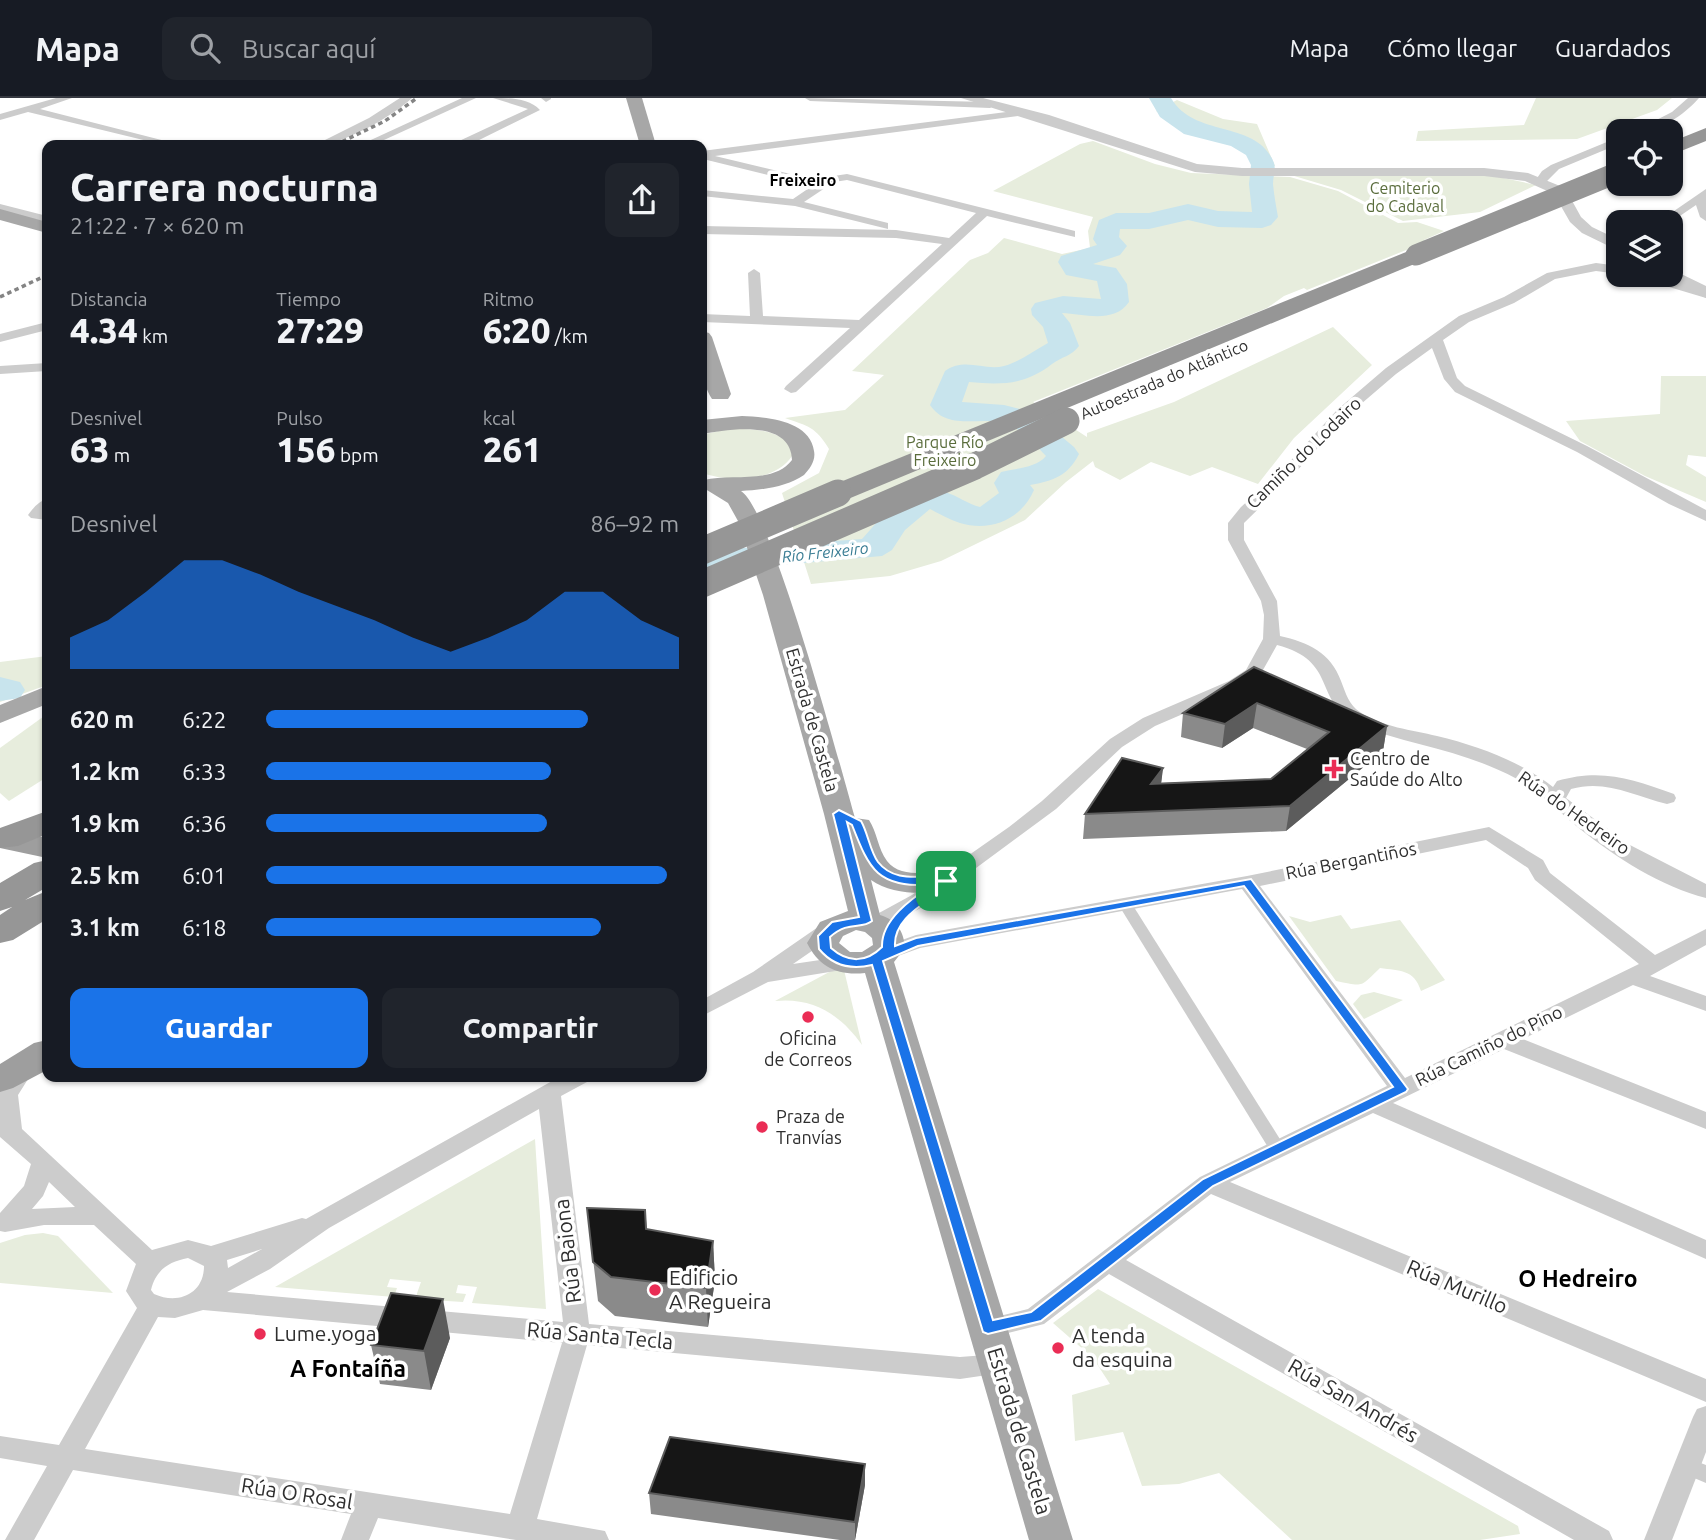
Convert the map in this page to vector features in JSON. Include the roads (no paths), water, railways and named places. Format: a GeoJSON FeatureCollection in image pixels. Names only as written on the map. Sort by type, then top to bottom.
{"type":"FeatureCollection","features":[{"type":"Feature","properties":{"kind":"highway"},"geometry":{"type":"LineString","coordinates":[[1683,144],[1706,135]]}},
{"type":"Feature","properties":{"kind":"highway"},"geometry":{"type":"LineString","coordinates":[[1683,160],[1706,150]]}},
{"type":"Feature","properties":{"kind":"highway","name":"Autoestrada do Atlántico"},"geometry":{"type":"LineString","coordinates":[[1322,303],[1416,255],[1606,177]]}},
{"type":"Feature","properties":{"kind":"highway","name":"Autoestrada do Atlántico"},"geometry":{"type":"LineString","coordinates":[[707,573],[1054,415],[1322,303],[1439,262],[1606,193]]}},
{"type":"Feature","properties":{"kind":"highway"},"geometry":{"type":"LineString","coordinates":[[707,582],[975,466],[1054,415]]}},
{"type":"Feature","properties":{"kind":"highway","name":"Autoestrada do Atlántico"},"geometry":{"type":"LineString","coordinates":[[707,549],[838,494],[1054,415]]}},
{"type":"Feature","properties":{"kind":"highway"},"geometry":{"type":"LineString","coordinates":[[707,538],[838,494]]}},
{"type":"Feature","properties":{"kind":"highway"},"geometry":{"type":"LineString","coordinates":[[3,838],[42,824]]}},
{"type":"Feature","properties":{"kind":"highway"},"geometry":{"type":"LineString","coordinates":[[3,838],[42,847]]}},
{"type":"Feature","properties":{"kind":"highway"},"geometry":{"type":"LineString","coordinates":[[0,899],[42,874]]}},
{"type":"Feature","properties":{"kind":"highway"},"geometry":{"type":"LineString","coordinates":[[0,930],[42,906]]}},
{"type":"Feature","properties":{"kind":"main road"},"geometry":{"type":"LineString","coordinates":[[634,98],[647,140]]}},
{"type":"Feature","properties":{"kind":"main road"},"geometry":{"type":"LineString","coordinates":[[0,214],[42,227]]}},
{"type":"Feature","properties":{"kind":"main road"},"geometry":{"type":"LineString","coordinates":[[708,417],[764,425],[795,437],[803,446],[804,455],[799,465],[771,481],[754,501],[757,544]]}},
{"type":"Feature","properties":{"kind":"main road"},"geometry":{"type":"LineString","coordinates":[[707,487],[771,481]]}},
{"type":"Feature","properties":{"kind":"main road"},"geometry":{"type":"LineString","coordinates":[[707,489],[757,544]]}},
{"type":"Feature","properties":{"kind":"main road","name":"Estrada de Castela"},"geometry":{"type":"LineString","coordinates":[[757,544],[839,814],[873,943],[1051,1540]]}},
{"type":"Feature","properties":{"kind":"main road"},"geometry":{"type":"LineString","coordinates":[[0,715],[42,696]]}},
{"type":"Feature","properties":{"kind":"main road"},"geometry":{"type":"LineString","coordinates":[[839,814],[857,823],[872,863],[886,875],[914,882],[946,881]]}},
{"type":"Feature","properties":{"kind":"main road"},"geometry":{"type":"LineString","coordinates":[[829,930],[846,921],[873,943]]}},
{"type":"Feature","properties":{"kind":"street"},"geometry":{"type":"LineString","coordinates":[[0,117],[67,98]]}},
{"type":"Feature","properties":{"kind":"street"},"geometry":{"type":"LineString","coordinates":[[331,140],[373,120],[407,98]]}},
{"type":"Feature","properties":{"kind":"street"},"geometry":{"type":"LineString","coordinates":[[376,140],[471,98]]}},
{"type":"Feature","properties":{"kind":"street"},"geometry":{"type":"LineString","coordinates":[[470,140],[535,110],[530,105],[498,98]]}},
{"type":"Feature","properties":{"kind":"street"},"geometry":{"type":"LineString","coordinates":[[810,98],[990,105]]}},
{"type":"Feature","properties":{"kind":"street"},"geometry":{"type":"LineString","coordinates":[[968,98],[1044,118],[1178,164],[1242,172],[1510,174],[1541,181],[1560,191],[1574,219],[1587,230],[1606,239]]}},
{"type":"Feature","properties":{"kind":"street"},"geometry":{"type":"LineString","coordinates":[[1665,119],[1676,114],[1694,98]]}},
{"type":"Feature","properties":{"kind":"street"},"geometry":{"type":"LineString","coordinates":[[28,109],[155,140]]}},
{"type":"Feature","properties":{"kind":"street"},"geometry":{"type":"LineString","coordinates":[[707,154],[1021,113]]}},
{"type":"Feature","properties":{"kind":"street"},"geometry":{"type":"LineString","coordinates":[[1541,181],[1555,167],[1606,145]]}},
{"type":"Feature","properties":{"kind":"street"},"geometry":{"type":"LineString","coordinates":[[707,156],[821,185]]}},
{"type":"Feature","properties":{"kind":"street"},"geometry":{"type":"LineString","coordinates":[[795,202],[831,179],[848,177],[1071,234]]}},
{"type":"Feature","properties":{"kind":"street"},"geometry":{"type":"LineString","coordinates":[[707,193],[795,202],[891,228],[896,234]]}},
{"type":"Feature","properties":{"kind":"street"},"geometry":{"type":"LineString","coordinates":[[1681,210],[1702,195],[1706,217]]}},
{"type":"Feature","properties":{"kind":"street"},"geometry":{"type":"LineString","coordinates":[[0,207],[42,219]]}},
{"type":"Feature","properties":{"kind":"street"},"geometry":{"type":"LineString","coordinates":[[791,389],[983,213]]}},
{"type":"Feature","properties":{"kind":"street"},"geometry":{"type":"LineString","coordinates":[[707,230],[896,234],[952,242]]}},
{"type":"Feature","properties":{"kind":"street","name":"Camiño do Lodairo"},"geometry":{"type":"LineString","coordinates":[[1272,639],[1269,601],[1236,540],[1236,523],[1246,510],[1289,471],[1342,413],[1391,371],[1464,319],[1519,295],[1545,278],[1596,267],[1606,268]]}},
{"type":"Feature","properties":{"kind":"street"},"geometry":{"type":"LineString","coordinates":[[754,273],[757,321]]}},
{"type":"Feature","properties":{"kind":"street"},"geometry":{"type":"LineString","coordinates":[[1683,281],[1706,293]]}},
{"type":"Feature","properties":{"kind":"street"},"geometry":{"type":"LineString","coordinates":[[1682,287],[1706,293]]}},
{"type":"Feature","properties":{"kind":"street"},"geometry":{"type":"LineString","coordinates":[[707,318],[861,324]]}},
{"type":"Feature","properties":{"kind":"street"},"geometry":{"type":"LineString","coordinates":[[0,338],[42,327]]}},
{"type":"Feature","properties":{"kind":"street"},"geometry":{"type":"LineString","coordinates":[[1436,340],[1451,379],[1460,389],[1580,448],[1681,506],[1706,516]]}},
{"type":"Feature","properties":{"kind":"street"},"geometry":{"type":"LineString","coordinates":[[0,370],[42,367]]}},
{"type":"Feature","properties":{"kind":"street"},"geometry":{"type":"LineString","coordinates":[[873,943],[919,900],[1049,806],[1116,743],[1149,722],[1235,685],[1253,673],[1272,639]]}},
{"type":"Feature","properties":{"kind":"street","name":"Rúa do Hedreiro"},"geometry":{"type":"LineString","coordinates":[[1272,639],[1288,642],[1307,651],[1327,668],[1336,696],[1353,716],[1389,730],[1463,749],[1534,782],[1595,830],[1634,855],[1669,877],[1706,892]]}},
{"type":"Feature","properties":{"kind":"street"},"geometry":{"type":"LineString","coordinates":[[1556,799],[1564,785],[1583,778],[1612,779],[1667,798]]}},
{"type":"Feature","properties":{"kind":"street","name":"Rúa Bergantiños"},"geometry":{"type":"LineString","coordinates":[[760,977],[873,943],[916,942],[1247,882],[1489,833],[1536,864],[1542,876],[1654,965]]}},
{"type":"Feature","properties":{"kind":"street"},"geometry":{"type":"LineString","coordinates":[[1247,882],[1401,1089]]}},
{"type":"Feature","properties":{"kind":"street"},"geometry":{"type":"LineString","coordinates":[[1125,904],[1277,1148]]}},
{"type":"Feature","properties":{"kind":"street"},"geometry":{"type":"LineString","coordinates":[[707,1006],[760,977],[829,930]]}},
{"type":"Feature","properties":{"kind":"street","name":"Rúa Camiño do Pino"},"geometry":{"type":"LineString","coordinates":[[988,1328],[1035,1317],[1208,1182],[1632,976],[1706,936]]}},
{"type":"Feature","properties":{"kind":"street"},"geometry":{"type":"LineString","coordinates":[[1632,976],[1706,1004]]}},
{"type":"Feature","properties":{"kind":"street"},"geometry":{"type":"LineString","coordinates":[[1501,1040],[1706,1121]]}},
{"type":"Feature","properties":{"kind":"street"},"geometry":{"type":"LineString","coordinates":[[24,1066],[7,1095],[5,1130],[43,1161],[151,1264]]}},
{"type":"Feature","properties":{"kind":"street"},"geometry":{"type":"LineString","coordinates":[[206,1294],[218,1270],[216,1262],[209,1256],[188,1250],[162,1256],[151,1264],[139,1282],[143,1300],[150,1306],[174,1309],[206,1294],[261,1262],[320,1222],[568,1082]]}},
{"type":"Feature","properties":{"kind":"street","name":"Rúa Baiona"},"geometry":{"type":"LineString","coordinates":[[520,1528],[578,1334],[550,1092]]}},
{"type":"Feature","properties":{"kind":"street"},"geometry":{"type":"LineString","coordinates":[[1372,1103],[1706,1250]]}},
{"type":"Feature","properties":{"kind":"street"},"geometry":{"type":"LineString","coordinates":[[2,1224],[35,1189],[43,1161]]}},
{"type":"Feature","properties":{"kind":"street","name":"Rúa Murillo"},"geometry":{"type":"LineString","coordinates":[[1208,1182],[1706,1391]]}},
{"type":"Feature","properties":{"kind":"street"},"geometry":{"type":"LineString","coordinates":[[35,1189],[62,1193],[100,1216]]}},
{"type":"Feature","properties":{"kind":"street"},"geometry":{"type":"LineString","coordinates":[[2,1224],[44,1216],[100,1216]]}},
{"type":"Feature","properties":{"kind":"street"},"geometry":{"type":"LineString","coordinates":[[209,1256],[320,1222]]}},
{"type":"Feature","properties":{"kind":"street","name":"Rúa San Andrés"},"geometry":{"type":"LineString","coordinates":[[1107,1261],[1599,1540]]}},
{"type":"Feature","properties":{"kind":"street","name":"Rúa Santa Tecla"},"geometry":{"type":"LineString","coordinates":[[206,1294],[578,1334],[960,1368],[999,1365]]}},
{"type":"Feature","properties":{"kind":"street"},"geometry":{"type":"LineString","coordinates":[[19,1540],[150,1306]]}},
{"type":"Feature","properties":{"kind":"street"},"geometry":{"type":"LineString","coordinates":[[1658,1540],[1696,1470],[1706,1417]]}},
{"type":"Feature","properties":{"kind":"street","name":"Rúa O Rosal"},"geometry":{"type":"LineString","coordinates":[[0,1447],[595,1540]]}},
{"type":"Feature","properties":{"kind":"street"},"geometry":{"type":"LineString","coordinates":[[355,1540],[369,1505]]}},
{"type":"Feature","properties":{"kind":"waterway","name":"Río Freixeiro"},"geometry":{"type":"LineString","coordinates":[[707,562],[870,549],[879,543],[893,523],[921,500],[934,499],[969,516],[989,516],[1000,510],[1014,496],[1017,490],[1010,483],[1013,479],[1043,472],[1055,466],[1063,454],[1021,419],[1004,414],[959,412],[945,405],[956,377],[963,372],[1005,376],[1037,363],[1064,346],[1056,323],[1046,315],[1045,309],[1063,305],[1099,308],[1115,302],[1113,284],[1106,274],[1076,269],[1071,262],[1111,249],[1114,246],[1106,239],[1108,225],[1116,221],[1149,221],[1188,212],[1218,219],[1262,220],[1265,217],[1261,184],[1263,165],[1255,151],[1239,141],[1192,129],[1168,112],[1160,98]]}},
{"type":"Feature","properties":{"kind":"waterway","name":"Río Freixeiro"},"geometry":{"type":"LineString","coordinates":[[0,689],[6,690]]}},
{"type":"Feature","properties":{"kind":"railway"},"geometry":{"type":"LineString","coordinates":[[345,140],[385,121],[417,98]]}},
{"type":"Feature","properties":{"kind":"railway"},"geometry":{"type":"LineString","coordinates":[[0,297],[42,277]]}},
{"type":"Feature","properties":{"kind":"place","name":"Centro de Saúde do Alto"},"geometry":{"type":"Point","coordinates":[1334,769]}},
{"type":"Feature","properties":{"kind":"place","name":"Oficina de Correos"},"geometry":{"type":"Point","coordinates":[808,1017]}},
{"type":"Feature","properties":{"kind":"place","name":"Praza de Tranvías"},"geometry":{"type":"Point","coordinates":[762,1127]}},
{"type":"Feature","properties":{"kind":"place","name":"Edificio A Regueira"},"geometry":{"type":"Point","coordinates":[655,1290]}},
{"type":"Feature","properties":{"kind":"place","name":"Lume.yoga"},"geometry":{"type":"Point","coordinates":[260,1334]}},
{"type":"Feature","properties":{"kind":"place","name":"A tenda da esquina"},"geometry":{"type":"Point","coordinates":[1058,1348]}},
{"type":"Feature","properties":{"kind":"district","name":"Freixeiro"},"geometry":{"type":"Point","coordinates":[803,180]}},
{"type":"Feature","properties":{"kind":"district","name":"O Hedreiro"},"geometry":{"type":"Point","coordinates":[1578,1279]}},
{"type":"Feature","properties":{"kind":"district","name":"A Fontaíña"},"geometry":{"type":"Point","coordinates":[348,1369]}},
{"type":"Feature","properties":{"kind":"park label","name":"Cemiterio do Cadaval"},"geometry":{"type":"Point","coordinates":[1405,197]}},
{"type":"Feature","properties":{"kind":"park label","name":"Parque Río Freixeiro"},"geometry":{"type":"Point","coordinates":[945,451]}}]}
